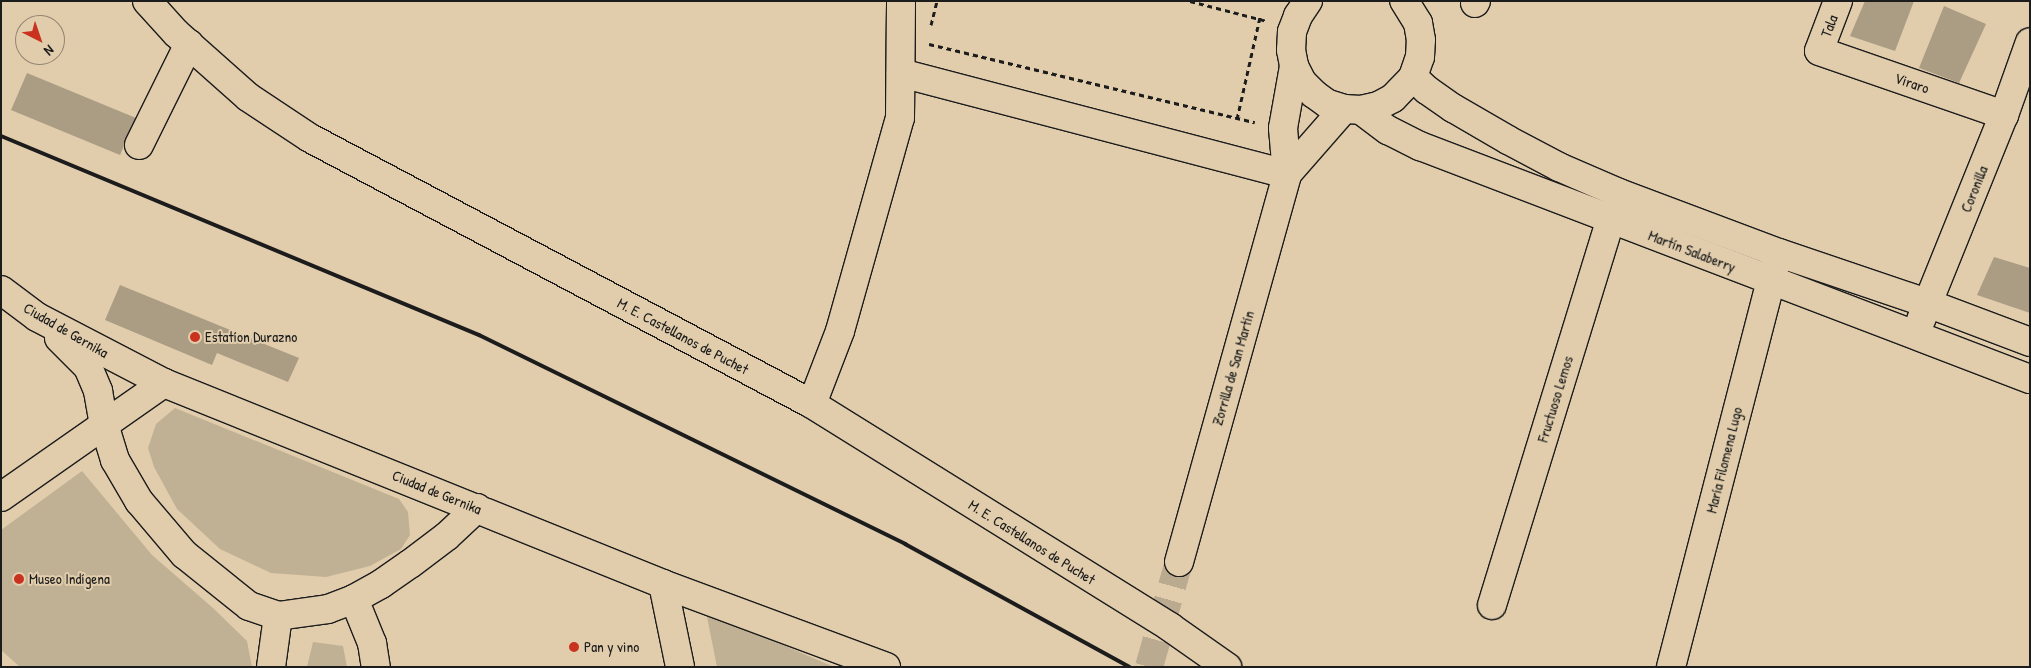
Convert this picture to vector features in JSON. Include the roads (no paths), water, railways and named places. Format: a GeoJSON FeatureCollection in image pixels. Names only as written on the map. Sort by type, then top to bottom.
{"type":"FeatureCollection","features":[{"type":"Feature","properties":{"kind":"street","name":"M. E. Castellanos de Puchet"},"geometry":{"type":"LineString","coordinates":[[147,1],[188,44],[248,97],[310,138],[812,404],[1170,627],[1227,667]]}},
{"type":"Feature","properties":{"kind":"street"},"geometry":{"type":"LineString","coordinates":[[812,404],[840,331],[900,118],[900,1]]}},
{"type":"Feature","properties":{"kind":"street"},"geometry":{"type":"LineString","coordinates":[[1294,66],[1291,50],[1292,32],[1298,16],[1307,1]]}},
{"type":"Feature","properties":{"kind":"street"},"geometry":{"type":"LineString","coordinates":[[1352,109],[1378,106],[1393,98],[1414,76],[1420,57],[1421,40],[1418,23],[1404,1]]}},
{"type":"Feature","properties":{"kind":"street","name":"Tala"},"geometry":{"type":"LineString","coordinates":[[1820,51],[1838,1]]}},
{"type":"Feature","properties":{"kind":"street","name":"Coronilla"},"geometry":{"type":"LineString","coordinates":[[1914,335],[2004,115],[2030,42]]}},
{"type":"Feature","properties":{"kind":"street"},"geometry":{"type":"LineString","coordinates":[[139,145],[188,44]]}},
{"type":"Feature","properties":{"kind":"street","name":"Viraro"},"geometry":{"type":"LineString","coordinates":[[1820,51],[2004,115]]}},
{"type":"Feature","properties":{"kind":"street","name":"Martín Salaberry"},"geometry":{"type":"LineString","coordinates":[[1294,66],[1302,82],[1328,104],[1352,109],[1420,146],[2030,379]]}},
{"type":"Feature","properties":{"kind":"street","name":"Zorrilla de San Martín"},"geometry":{"type":"LineString","coordinates":[[1179,562],[1287,174],[1283,128],[1294,66]]}},
{"type":"Feature","properties":{"kind":"street"},"geometry":{"type":"LineString","coordinates":[[901,73],[1287,174]]}},
{"type":"Feature","properties":{"kind":"street","name":"Martín Salaberry"},"geometry":{"type":"LineString","coordinates":[[1414,76],[1427,90],[1508,140],[1559,167],[1619,193],[1779,253],[1927,303],[2030,342]]}},
{"type":"Feature","properties":{"kind":"street","name":"Zorrilla de San Martín"},"geometry":{"type":"LineString","coordinates":[[1287,174],[1352,109]]}},
{"type":"Feature","properties":{"kind":"street","name":"Fructuoso Lemos"},"geometry":{"type":"LineString","coordinates":[[1492,605],[1619,193]]}},
{"type":"Feature","properties":{"kind":"street","name":"María Filomena Lugo"},"geometry":{"type":"LineString","coordinates":[[1671,667],[1770,280],[1779,253]]}},
{"type":"Feature","properties":{"kind":"street","name":"Ciudad de Gernika"},"geometry":{"type":"LineString","coordinates":[[1,290],[37,317],[164,384],[663,584],[886,667]]}},
{"type":"Feature","properties":{"kind":"street"},"geometry":{"type":"LineString","coordinates":[[37,317],[88,367],[98,391],[104,424],[115,460],[139,501],[184,554],[249,606],[278,616],[328,609],[354,599],[381,584],[447,536],[477,508]]}},
{"type":"Feature","properties":{"kind":"street"},"geometry":{"type":"LineString","coordinates":[[1,497],[164,384]]}},
{"type":"Feature","properties":{"kind":"street"},"geometry":{"type":"LineString","coordinates":[[663,584],[680,667]]}},
{"type":"Feature","properties":{"kind":"street"},"geometry":{"type":"LineString","coordinates":[[354,599],[372,643],[376,667]]}},
{"type":"Feature","properties":{"kind":"street"},"geometry":{"type":"LineString","coordinates":[[271,667],[278,616]]}},
{"type":"Feature","properties":{"kind":"tunnel"},"geometry":{"type":"LineString","coordinates":[[1149,667],[1179,562]]}},
{"type":"Feature","properties":{"kind":"railway"},"geometry":{"type":"LineString","coordinates":[[1,136],[479,335],[905,544],[1130,667]]}},
{"type":"Feature","properties":{"kind":"place","name":"Estatíon Durazno"},"geometry":{"type":"Point","coordinates":[195,337]}},
{"type":"Feature","properties":{"kind":"place","name":"Museo Indígena"},"geometry":{"type":"Point","coordinates":[19,579]}},
{"type":"Feature","properties":{"kind":"place","name":"Pan y vino"},"geometry":{"type":"Point","coordinates":[574,647]}}]}
